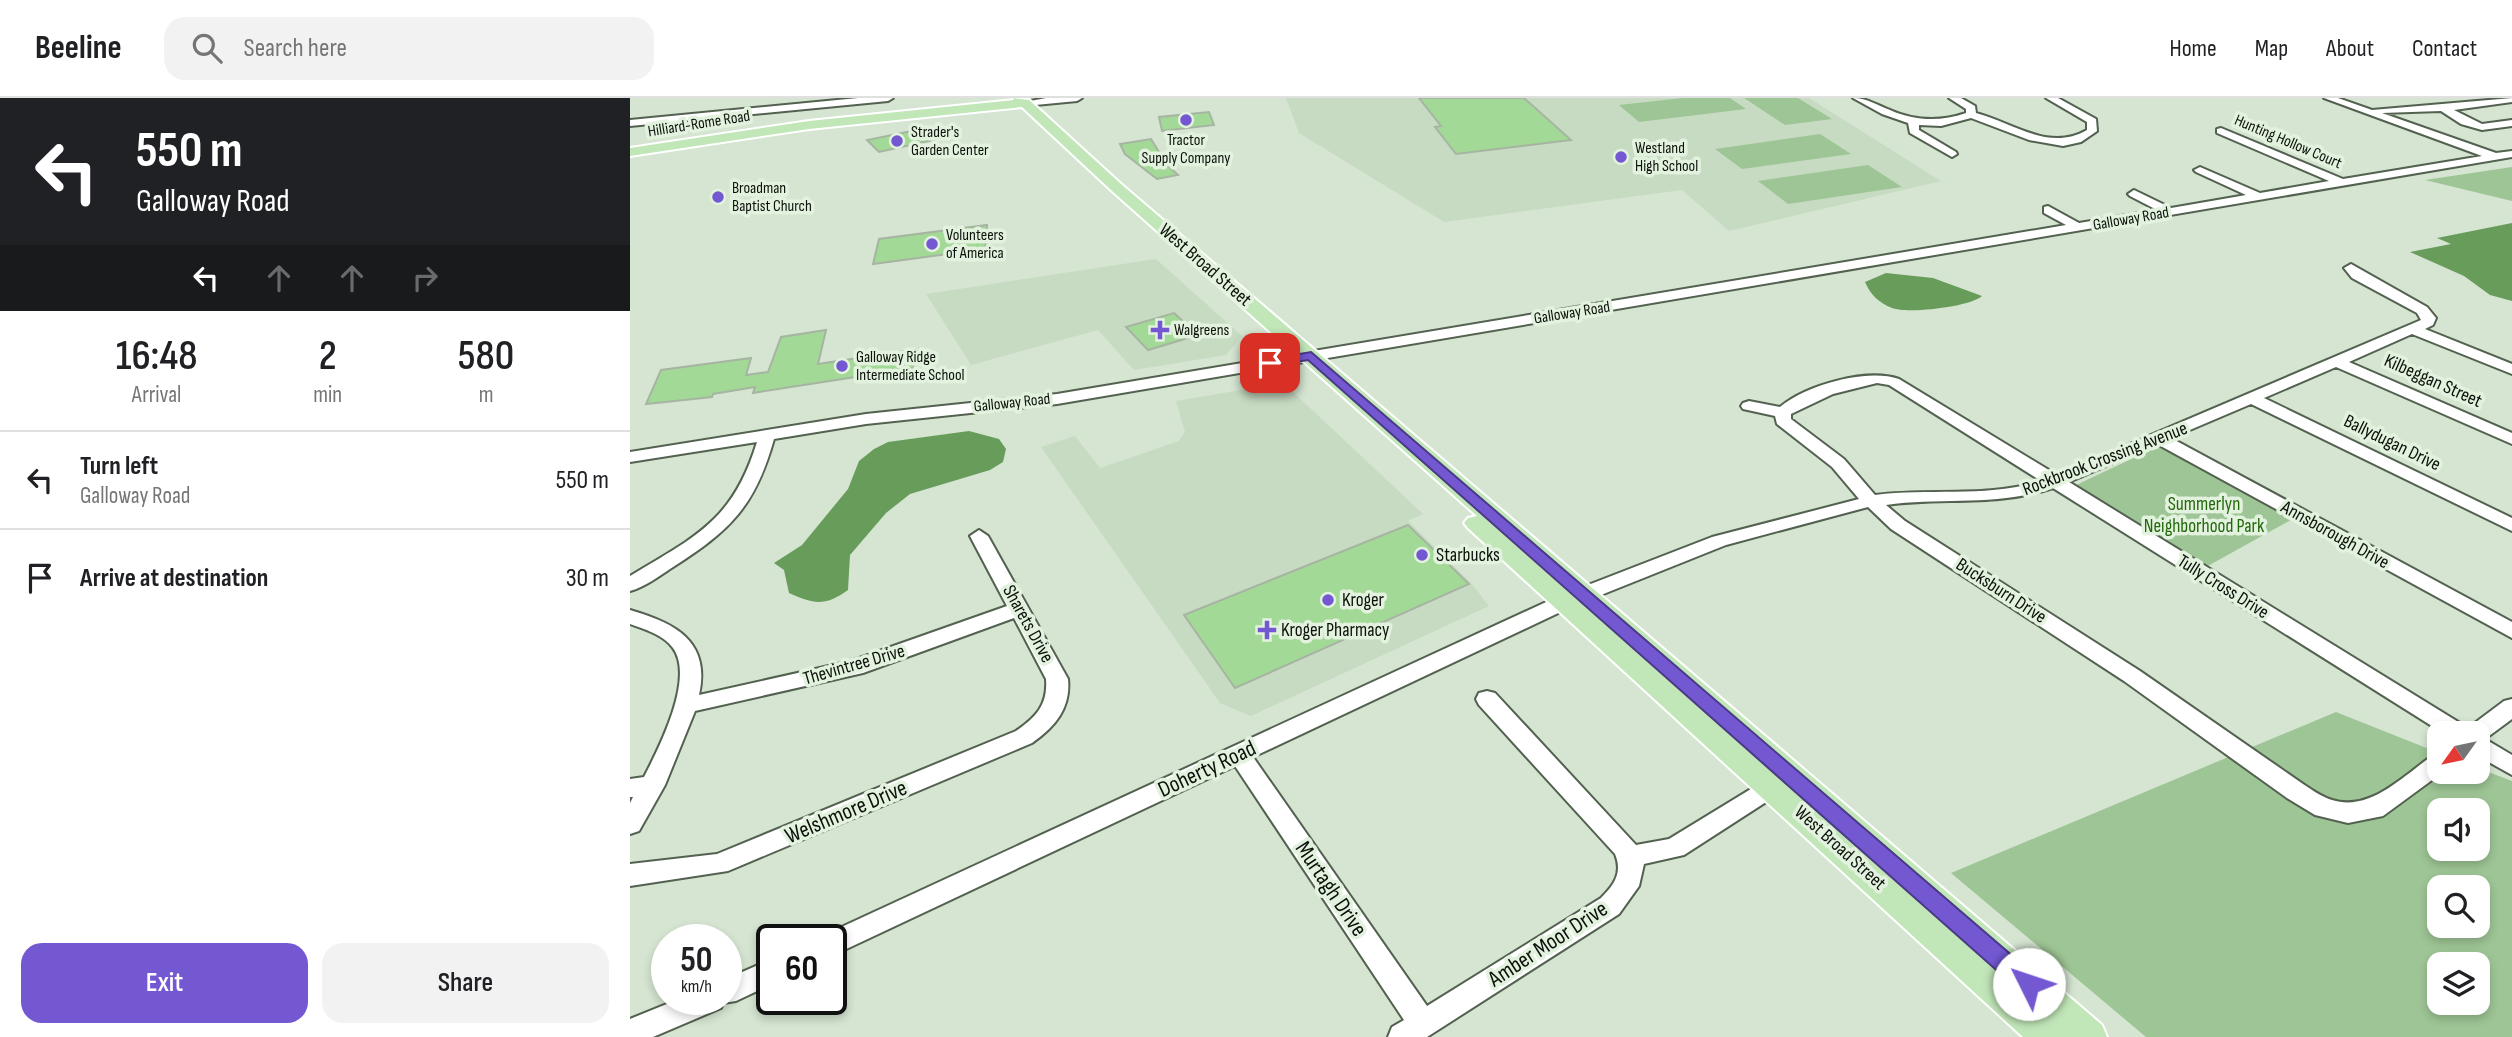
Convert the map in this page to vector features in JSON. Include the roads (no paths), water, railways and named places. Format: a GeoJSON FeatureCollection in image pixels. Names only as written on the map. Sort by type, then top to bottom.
{"type":"FeatureCollection","features":[{"type":"Feature","properties":{"kind":"main road","name":"Hilliard-Rome Road"},"geometry":{"type":"LineString","coordinates":[[630,152],[809,125],[1016,101]]}},
{"type":"Feature","properties":{"kind":"main road","name":"West Broad Street"},"geometry":{"type":"LineString","coordinates":[[1016,101],[1068,158],[1302,357],[1573,598],[2089,1037]]}},
{"type":"Feature","properties":{"kind":"main road","name":"West Broad Street"},"geometry":{"type":"LineString","coordinates":[[1573,598],[1772,787],[2049,1037]]}},
{"type":"Feature","properties":{"kind":"street"},"geometry":{"type":"LineString","coordinates":[[630,123],[888,98]]}},
{"type":"Feature","properties":{"kind":"street"},"geometry":{"type":"LineString","coordinates":[[1016,101],[1077,98]]}},
{"type":"Feature","properties":{"kind":"street"},"geometry":{"type":"LineString","coordinates":[[1858,98],[1893,118],[1933,122],[1972,115],[1994,120],[2040,141],[2061,142],[2092,131],[2092,121],[2051,98]]}},
{"type":"Feature","properties":{"kind":"street"},"geometry":{"type":"LineString","coordinates":[[1954,98],[1971,108],[1972,115]]}},
{"type":"Feature","properties":{"kind":"street"},"geometry":{"type":"LineString","coordinates":[[2329,98],[2494,157]]}},
{"type":"Feature","properties":{"kind":"street"},"geometry":{"type":"LineString","coordinates":[[2410,98],[2512,115]]}},
{"type":"Feature","properties":{"kind":"street"},"geometry":{"type":"LineString","coordinates":[[2372,112],[2440,105],[2484,106],[2512,99]]}},
{"type":"Feature","properties":{"kind":"street"},"geometry":{"type":"LineString","coordinates":[[2440,105],[2460,121],[2477,126],[2512,124]]}},
{"type":"Feature","properties":{"kind":"street"},"geometry":{"type":"LineString","coordinates":[[1913,122],[1914,131],[1952,154]]}},
{"type":"Feature","properties":{"kind":"street","name":"Hunting Hollow Court"},"geometry":{"type":"LineString","coordinates":[[2221,131],[2342,183]]}},
{"type":"Feature","properties":{"kind":"street","name":"Galloway Road"},"geometry":{"type":"LineString","coordinates":[[630,457],[866,419],[1057,399],[2512,154]]}},
{"type":"Feature","properties":{"kind":"street"},"geometry":{"type":"LineString","coordinates":[[2200,170],[2259,197]]}},
{"type":"Feature","properties":{"kind":"street"},"geometry":{"type":"LineString","coordinates":[[2134,194],[2170,212]]}},
{"type":"Feature","properties":{"kind":"street"},"geometry":{"type":"LineString","coordinates":[[2048,210],[2079,228]]}},
{"type":"Feature","properties":{"kind":"street"},"geometry":{"type":"LineString","coordinates":[[2351,268],[2357,275],[2426,314],[2428,322],[2413,329]]}},
{"type":"Feature","properties":{"kind":"street"},"geometry":{"type":"LineString","coordinates":[[2413,329],[2512,369]]}},
{"type":"Feature","properties":{"kind":"street","name":"Rockbrook Crossing Avenue"},"geometry":{"type":"LineString","coordinates":[[1573,598],[1719,541],[1871,501],[1911,496],[2021,493],[2055,482],[2159,439],[2413,329]]}},
{"type":"Feature","properties":{"kind":"street","name":"Kilbeggan Street"},"geometry":{"type":"LineString","coordinates":[[2337,362],[2512,439]]}},
{"type":"Feature","properties":{"kind":"street","name":"Tully Cross Drive"},"geometry":{"type":"LineString","coordinates":[[1783,413],[1793,404],[1854,383],[1878,378],[1894,382],[2441,721]]}},
{"type":"Feature","properties":{"kind":"street","name":"Ballydugan Drive"},"geometry":{"type":"LineString","coordinates":[[2253,399],[2512,525]]}},
{"type":"Feature","properties":{"kind":"street"},"geometry":{"type":"LineString","coordinates":[[1749,407],[1783,413]]}},
{"type":"Feature","properties":{"kind":"street","name":"Bucksburn Drive"},"geometry":{"type":"LineString","coordinates":[[1783,413],[1783,421],[1838,463],[1871,501],[1898,525],[2132,676],[2295,791],[2324,808],[2348,813],[2374,809],[2427,771]]}},
{"type":"Feature","properties":{"kind":"street"},"geometry":{"type":"LineString","coordinates":[[630,585],[688,548],[730,514],[752,482],[767,435]]}},
{"type":"Feature","properties":{"kind":"street","name":"Annsborough Drive"},"geometry":{"type":"LineString","coordinates":[[2159,439],[2512,631]]}},
{"type":"Feature","properties":{"kind":"street","name":"Sharets Drive"},"geometry":{"type":"LineString","coordinates":[[979,536],[1058,679],[1059,699],[1050,715]]}},
{"type":"Feature","properties":{"kind":"street","name":"Doherty Road"},"geometry":{"type":"LineString","coordinates":[[847,937],[1573,598]]}},
{"type":"Feature","properties":{"kind":"street","name":"Thevintree Drive"},"geometry":{"type":"LineString","coordinates":[[684,706],[855,668],[1019,609]]}},
{"type":"Feature","properties":{"kind":"street"},"geometry":{"type":"LineString","coordinates":[[630,617],[650,623],[669,634],[684,648],[689,667],[684,706],[669,754],[641,786],[630,824]]}},
{"type":"Feature","properties":{"kind":"street"},"geometry":{"type":"LineString","coordinates":[[1487,699],[1630,856],[1675,848],[1772,787]]}},
{"type":"Feature","properties":{"kind":"street"},"geometry":{"type":"LineString","coordinates":[[2490,723],[2512,707]]}},
{"type":"Feature","properties":{"kind":"street","name":"Welshmore Drive"},"geometry":{"type":"LineString","coordinates":[[630,875],[706,867],[742,856],[1024,737],[1050,715]]}},
{"type":"Feature","properties":{"kind":"street"},"geometry":{"type":"LineString","coordinates":[[2490,752],[2512,766]]}},
{"type":"Feature","properties":{"kind":"street","name":"Murtagh Drive"},"geometry":{"type":"LineString","coordinates":[[1239,754],[1412,1030]]}},
{"type":"Feature","properties":{"kind":"street","name":"Amber Moor Drive"},"geometry":{"type":"LineString","coordinates":[[1412,1030],[1610,906],[1625,891],[1632,871],[1630,856]]}},
{"type":"Feature","properties":{"kind":"street"},"geometry":{"type":"LineString","coordinates":[[630,1033],[672,1015]]}},
{"type":"Feature","properties":{"kind":"place","name":"Tractor Supply Company"},"geometry":{"type":"Point","coordinates":[1186,120]}},
{"type":"Feature","properties":{"kind":"place","name":"Strader's Garden Center"},"geometry":{"type":"Point","coordinates":[897,141]}},
{"type":"Feature","properties":{"kind":"place","name":"Westland High School"},"geometry":{"type":"Point","coordinates":[1621,157]}},
{"type":"Feature","properties":{"kind":"place","name":"Broadman Baptist Church"},"geometry":{"type":"Point","coordinates":[718,197]}},
{"type":"Feature","properties":{"kind":"place","name":"Volunteers of America"},"geometry":{"type":"Point","coordinates":[932,244]}},
{"type":"Feature","properties":{"kind":"place","name":"Walgreens"},"geometry":{"type":"Point","coordinates":[1160,330]}},
{"type":"Feature","properties":{"kind":"place","name":"Galloway Ridge Intermediate School"},"geometry":{"type":"Point","coordinates":[842,366]}},
{"type":"Feature","properties":{"kind":"place","name":"Starbucks"},"geometry":{"type":"Point","coordinates":[1422,555]}},
{"type":"Feature","properties":{"kind":"place","name":"Kroger"},"geometry":{"type":"Point","coordinates":[1328,600]}},
{"type":"Feature","properties":{"kind":"place","name":"Kroger Pharmacy"},"geometry":{"type":"Point","coordinates":[1267,630]}},
{"type":"Feature","properties":{"kind":"park label","name":"Summerlyn Neighborhood Park"},"geometry":{"type":"Point","coordinates":[2204,515]}}]}
